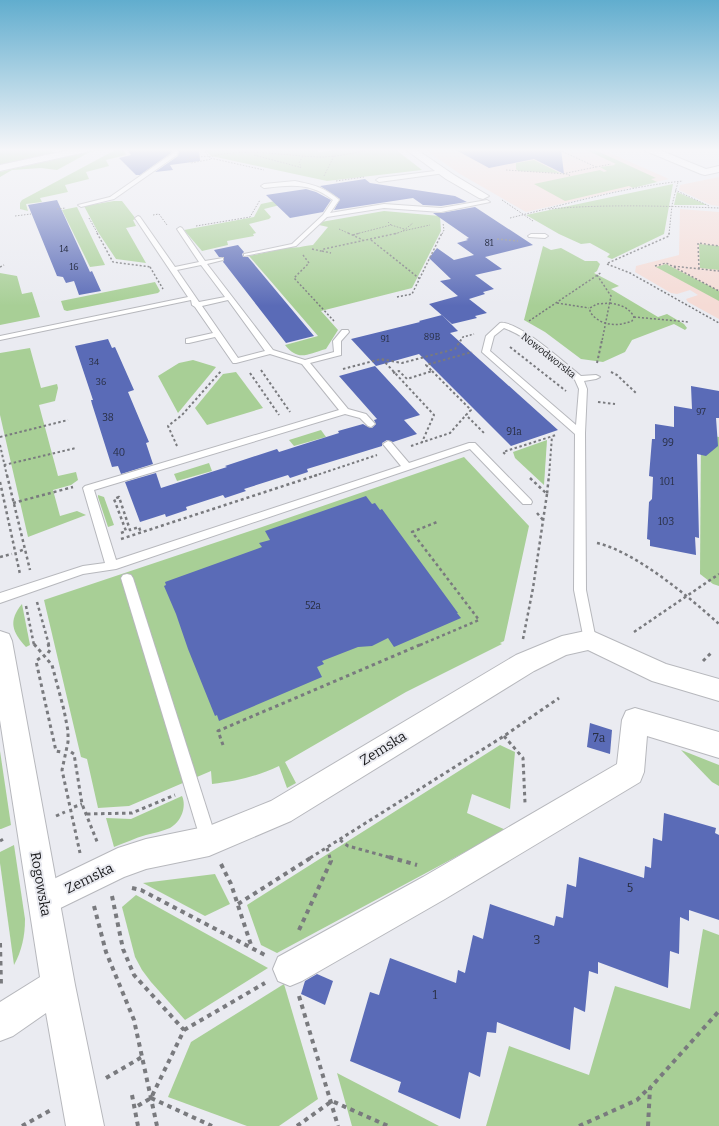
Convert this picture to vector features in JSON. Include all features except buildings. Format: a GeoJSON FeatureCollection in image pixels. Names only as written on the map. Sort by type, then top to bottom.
{"type":"FeatureCollection","features":[{"type":"Feature","properties":{"kind":"street","name":"Zemska"},"geometry":{"type":"LineString","coordinates":[[44,900],[118,863],[146,854],[209,841],[281,811],[525,663],[562,646],[590,640]]}},
{"type":"Feature","properties":{"kind":"street"},"geometry":{"type":"LineString","coordinates":[[590,640],[661,673],[719,690]]}},
{"type":"Feature","properties":{"kind":"street","name":"Rogowska"},"geometry":{"type":"LineString","coordinates":[[0,641],[58,985],[85,1126]]}},
{"type":"Feature","properties":{"kind":"street"},"geometry":{"type":"LineString","coordinates":[[290,969],[434,888],[630,772],[635,720],[719,745]]}},
{"type":"Feature","properties":{"kind":"street"},"geometry":{"type":"LineString","coordinates":[[1,1007],[58,985]]}},
{"type":"Feature","properties":{"kind":"lane"},"geometry":{"type":"LineString","coordinates":[[82,205],[97,202]]}},
{"type":"Feature","properties":{"kind":"lane"},"geometry":{"type":"LineString","coordinates":[[246,254],[296,246],[319,220],[325,216],[335,202]]}},
{"type":"Feature","properties":{"kind":"lane"},"geometry":{"type":"LineString","coordinates":[[325,216],[384,206],[442,210],[475,202]]}},
{"type":"Feature","properties":{"kind":"lane"},"geometry":{"type":"LineString","coordinates":[[138,218],[236,360],[270,352],[305,362],[338,353],[337,341],[345,332]]}},
{"type":"Feature","properties":{"kind":"lane"},"geometry":{"type":"LineString","coordinates":[[180,229],[203,263],[270,352]]}},
{"type":"Feature","properties":{"kind":"lane"},"geometry":{"type":"LineString","coordinates":[[531,236],[545,236]]}},
{"type":"Feature","properties":{"kind":"lane"},"geometry":{"type":"LineString","coordinates":[[174,269],[221,259]]}},
{"type":"Feature","properties":{"kind":"lane"},"geometry":{"type":"LineString","coordinates":[[0,338],[194,301],[229,298]]}},
{"type":"Feature","properties":{"kind":"lane","name":"Nowodworska"},"geometry":{"type":"LineString","coordinates":[[492,332],[503,323],[516,330],[531,340],[579,379],[583,389],[583,400],[578,430],[581,540],[580,590],[590,640]]}},
{"type":"Feature","properties":{"kind":"lane"},"geometry":{"type":"LineString","coordinates":[[492,332],[488,336],[486,352],[578,430]]}},
{"type":"Feature","properties":{"kind":"lane"},"geometry":{"type":"LineString","coordinates":[[189,341],[217,334]]}},
{"type":"Feature","properties":{"kind":"lane"},"geometry":{"type":"LineString","coordinates":[[305,362],[345,411]]}},
{"type":"Feature","properties":{"kind":"lane"},"geometry":{"type":"LineString","coordinates":[[579,379],[596,377]]}},
{"type":"Feature","properties":{"kind":"lane"},"geometry":{"type":"LineString","coordinates":[[112,566],[88,488],[345,411],[364,416],[371,424]]}},
{"type":"Feature","properties":{"kind":"lane"},"geometry":{"type":"LineString","coordinates":[[0,598],[83,570],[112,566],[472,445],[527,502]]}},
{"type":"Feature","properties":{"kind":"lane"},"geometry":{"type":"LineString","coordinates":[[391,448],[406,467]]}},
{"type":"Feature","properties":{"kind":"lane"},"geometry":{"type":"LineString","coordinates":[[127,578],[209,841]]}},
{"type":"Feature","properties":{"kind":"path"},"geometry":{"type":"LineString","coordinates":[[180,229],[250,217],[259,202]]}},
{"type":"Feature","properties":{"kind":"path"},"geometry":{"type":"LineString","coordinates":[[510,218],[578,202]]}},
{"type":"Feature","properties":{"kind":"path"},"geometry":{"type":"LineString","coordinates":[[673,202],[669,236],[607,264],[630,273],[719,323]]}},
{"type":"Feature","properties":{"kind":"path"},"geometry":{"type":"LineString","coordinates":[[701,202],[719,208]]}},
{"type":"Feature","properties":{"kind":"path"},"geometry":{"type":"LineString","coordinates":[[82,205],[113,262],[174,269]]}},
{"type":"Feature","properties":{"kind":"path"},"geometry":{"type":"LineString","coordinates":[[546,209],[610,205],[711,206]]}},
{"type":"Feature","properties":{"kind":"path"},"geometry":{"type":"LineString","coordinates":[[15,216],[31,214]]}},
{"type":"Feature","properties":{"kind":"path"},"geometry":{"type":"LineString","coordinates":[[386,219],[391,225]]}},
{"type":"Feature","properties":{"kind":"path"},"geometry":{"type":"LineString","coordinates":[[321,251],[324,249],[403,232],[404,229],[417,219]]}},
{"type":"Feature","properties":{"kind":"path"},"geometry":{"type":"LineString","coordinates":[[319,220],[326,221],[364,241]]}},
{"type":"Feature","properties":{"kind":"path"},"geometry":{"type":"LineString","coordinates":[[397,298],[412,294],[444,230],[442,221]]}},
{"type":"Feature","properties":{"kind":"path"},"geometry":{"type":"LineString","coordinates":[[352,235],[391,225],[404,229]]}},
{"type":"Feature","properties":{"kind":"path"},"geometry":{"type":"LineString","coordinates":[[498,239],[503,238],[522,241]]}},
{"type":"Feature","properties":{"kind":"path"},"geometry":{"type":"LineString","coordinates":[[371,239],[420,279]]}},
{"type":"Feature","properties":{"kind":"path"},"geometry":{"type":"LineString","coordinates":[[699,269],[698,243],[719,246]]}},
{"type":"Feature","properties":{"kind":"path"},"geometry":{"type":"LineString","coordinates":[[296,246],[331,253]]}},
{"type":"Feature","properties":{"kind":"path"},"geometry":{"type":"LineString","coordinates":[[296,246],[309,263],[294,278],[345,332]]}},
{"type":"Feature","properties":{"kind":"path"},"geometry":{"type":"LineString","coordinates":[[388,259],[394,258]]}},
{"type":"Feature","properties":{"kind":"path"},"geometry":{"type":"LineString","coordinates":[[655,266],[666,262],[719,290]]}},
{"type":"Feature","properties":{"kind":"path"},"geometry":{"type":"LineString","coordinates":[[672,266],[719,271]]}},
{"type":"Feature","properties":{"kind":"path"},"geometry":{"type":"LineString","coordinates":[[516,330],[602,272]]}},
{"type":"Feature","properties":{"kind":"path"},"geometry":{"type":"LineString","coordinates":[[597,275],[611,296],[597,364]]}},
{"type":"Feature","properties":{"kind":"path"},"geometry":{"type":"LineString","coordinates":[[556,303],[589,308],[598,304],[610,303],[625,308],[630,311],[634,317]]}},
{"type":"Feature","properties":{"kind":"path"},"geometry":{"type":"LineString","coordinates":[[589,308],[588,312],[590,316],[606,324],[622,325],[632,321],[634,317]]}},
{"type":"Feature","properties":{"kind":"path"},"geometry":{"type":"LineString","coordinates":[[634,317],[689,322]]}},
{"type":"Feature","properties":{"kind":"path"},"geometry":{"type":"LineString","coordinates":[[492,332],[573,397],[583,400]]}},
{"type":"Feature","properties":{"kind":"path"},"geometry":{"type":"LineString","coordinates":[[184,460],[168,426],[182,414],[223,368],[203,337]]}},
{"type":"Feature","properties":{"kind":"path"},"geometry":{"type":"LineString","coordinates":[[316,376],[381,359],[402,363],[455,349],[463,337]]}},
{"type":"Feature","properties":{"kind":"path"},"geometry":{"type":"LineString","coordinates":[[391,448],[422,442],[450,433],[471,410],[426,365],[470,352],[486,352]]}},
{"type":"Feature","properties":{"kind":"path"},"geometry":{"type":"LineString","coordinates":[[251,356],[299,425]]}},
{"type":"Feature","properties":{"kind":"path"},"geometry":{"type":"LineString","coordinates":[[241,359],[289,428]]}},
{"type":"Feature","properties":{"kind":"path"},"geometry":{"type":"LineString","coordinates":[[381,359],[434,415],[422,442]]}},
{"type":"Feature","properties":{"kind":"path"},"geometry":{"type":"LineString","coordinates":[[393,373],[399,371],[407,379],[432,371]]}},
{"type":"Feature","properties":{"kind":"path"},"geometry":{"type":"LineString","coordinates":[[610,371],[617,375],[637,394]]}},
{"type":"Feature","properties":{"kind":"path"},"geometry":{"type":"LineString","coordinates":[[466,415],[486,435]]}},
{"type":"Feature","properties":{"kind":"path"},"geometry":{"type":"LineString","coordinates":[[0,436],[68,420]]}},
{"type":"Feature","properties":{"kind":"path"},"geometry":{"type":"LineString","coordinates":[[509,458],[504,452],[552,436],[578,430]]}},
{"type":"Feature","properties":{"kind":"path"},"geometry":{"type":"LineString","coordinates":[[525,663],[520,649],[533,588],[547,494],[552,436]]}},
{"type":"Feature","properties":{"kind":"path"},"geometry":{"type":"LineString","coordinates":[[0,444],[30,571]]}},
{"type":"Feature","properties":{"kind":"path"},"geometry":{"type":"LineString","coordinates":[[4,465],[76,448]]}},
{"type":"Feature","properties":{"kind":"path"},"geometry":{"type":"LineString","coordinates":[[120,539],[378,455]]}},
{"type":"Feature","properties":{"kind":"path"},"geometry":{"type":"LineString","coordinates":[[526,474],[547,494]]}},
{"type":"Feature","properties":{"kind":"path"},"geometry":{"type":"LineString","coordinates":[[0,482],[21,578]]}},
{"type":"Feature","properties":{"kind":"path"},"geometry":{"type":"LineString","coordinates":[[13,503],[74,486]]}},
{"type":"Feature","properties":{"kind":"path"},"geometry":{"type":"LineString","coordinates":[[120,533],[126,531],[114,499],[119,497],[130,530],[139,527],[141,533]]}},
{"type":"Feature","properties":{"kind":"path"},"geometry":{"type":"LineString","coordinates":[[223,745],[218,731],[479,620],[412,532],[437,522]]}},
{"type":"Feature","properties":{"kind":"path"},"geometry":{"type":"LineString","coordinates":[[581,540],[616,548],[688,595],[719,624]]}},
{"type":"Feature","properties":{"kind":"path"},"geometry":{"type":"LineString","coordinates":[[20,551],[25,549]]}},
{"type":"Feature","properties":{"kind":"path"},"geometry":{"type":"LineString","coordinates":[[0,557],[12,554]]}},
{"type":"Feature","properties":{"kind":"path"},"geometry":{"type":"LineString","coordinates":[[634,632],[719,574]]}},
{"type":"Feature","properties":{"kind":"path"},"geometry":{"type":"LineString","coordinates":[[36,594],[50,650],[48,652]]}},
{"type":"Feature","properties":{"kind":"path"},"geometry":{"type":"LineString","coordinates":[[25,600],[34,645],[52,665],[64,710],[68,731],[68,742],[62,770],[81,857]]}},
{"type":"Feature","properties":{"kind":"path"},"geometry":{"type":"LineString","coordinates":[[40,658],[36,661],[56,751],[61,752]]}},
{"type":"Feature","properties":{"kind":"path"},"geometry":{"type":"LineString","coordinates":[[238,904],[504,736],[559,698]]}},
{"type":"Feature","properties":{"kind":"path"},"geometry":{"type":"LineString","coordinates":[[504,736],[523,758],[526,833]]}},
{"type":"Feature","properties":{"kind":"path"},"geometry":{"type":"LineString","coordinates":[[70,752],[74,754],[82,804],[99,847]]}},
{"type":"Feature","properties":{"kind":"path"},"geometry":{"type":"LineString","coordinates":[[87,814],[132,813],[192,788]]}},
{"type":"Feature","properties":{"kind":"path"},"geometry":{"type":"LineString","coordinates":[[74,807],[82,804]]}},
{"type":"Feature","properties":{"kind":"path"},"geometry":{"type":"LineString","coordinates":[[340,840],[348,846],[424,867],[434,888]]}},
{"type":"Feature","properties":{"kind":"path"},"geometry":{"type":"LineString","coordinates":[[209,841],[231,884],[252,948]]}},
{"type":"Feature","properties":{"kind":"path"},"geometry":{"type":"LineString","coordinates":[[327,848],[331,861],[295,938],[290,969],[332,1101],[338,1126]]}},
{"type":"Feature","properties":{"kind":"path"},"geometry":{"type":"LineString","coordinates":[[128,888],[141,890],[290,969]]}},
{"type":"Feature","properties":{"kind":"path"},"geometry":{"type":"LineString","coordinates":[[111,893],[123,949],[134,975],[184,1030]]}},
{"type":"Feature","properties":{"kind":"path"},"geometry":{"type":"LineString","coordinates":[[93,902],[106,952],[134,1020],[157,1126]]}},
{"type":"Feature","properties":{"kind":"path"},"geometry":{"type":"LineString","coordinates":[[0,942],[1,1007]]}},
{"type":"Feature","properties":{"kind":"path"},"geometry":{"type":"LineString","coordinates":[[134,1108],[151,1098],[184,1030],[290,969]]}},
{"type":"Feature","properties":{"kind":"path"},"geometry":{"type":"LineString","coordinates":[[579,1126],[637,1100],[650,1088],[719,1011]]}},
{"type":"Feature","properties":{"kind":"path"},"geometry":{"type":"LineString","coordinates":[[648,1126],[650,1088]]}},
{"type":"Feature","properties":{"kind":"path"},"geometry":{"type":"LineString","coordinates":[[132,1094],[138,1126]]}},
{"type":"Feature","properties":{"kind":"path"},"geometry":{"type":"LineString","coordinates":[[151,1098],[212,1126]]}},
{"type":"Feature","properties":{"kind":"path"},"geometry":{"type":"LineString","coordinates":[[297,1126],[332,1101]]}},
{"type":"Feature","properties":{"kind":"path"},"geometry":{"type":"LineString","coordinates":[[332,1101],[388,1126]]}},
{"type":"Feature","properties":{"kind":"path"},"geometry":{"type":"LineString","coordinates":[[22,1126],[38,1117]]}},
{"type":"Feature","properties":{"kind":"shaded area"},"geometry":{"type":"Polygon","coordinates":[[[508,202],[571,202],[526,212],[508,202]]]}},
{"type":"Feature","properties":{"kind":"shaded area"},"geometry":{"type":"Polygon","coordinates":[[[704,202],[719,202],[719,206],[711,205],[704,202]]]}},
{"type":"Feature","properties":{"kind":"shaded area"},"geometry":{"type":"Polygon","coordinates":[[[680,209],[719,212],[719,319],[688,302],[686,299],[698,295],[690,290],[677,294],[671,293],[635,272],[636,266],[679,255],[680,209]]]}},
{"type":"Feature","properties":{"kind":"green space"},"geometry":{"type":"Polygon","coordinates":[[[21,202],[42,202],[26,204],[28,211],[20,209],[21,202]]]}},
{"type":"Feature","properties":{"kind":"green space"},"geometry":{"type":"Polygon","coordinates":[[[111,202],[122,202],[136,219],[133,220],[136,226],[126,228],[146,263],[116,259],[98,232],[84,206],[111,202]]]}},
{"type":"Feature","properties":{"kind":"green space"},"geometry":{"type":"Polygon","coordinates":[[[282,202],[284,204],[264,209],[271,217],[269,219],[249,224],[256,233],[253,234],[254,236],[227,241],[228,245],[202,251],[184,230],[254,217],[261,204],[282,202]]]}},
{"type":"Feature","properties":{"kind":"green space"},"geometry":{"type":"Polygon","coordinates":[[[590,202],[670,202],[664,234],[612,259],[607,257],[610,254],[590,243],[581,244],[559,234],[526,215],[590,202]]]}},
{"type":"Feature","properties":{"kind":"green space"},"geometry":{"type":"Polygon","coordinates":[[[675,202],[699,202],[707,205],[674,205],[675,202]]]}},
{"type":"Feature","properties":{"kind":"green space"},"geometry":{"type":"Polygon","coordinates":[[[77,207],[105,265],[90,267],[62,210],[77,207]]]}},
{"type":"Feature","properties":{"kind":"green space"},"geometry":{"type":"Polygon","coordinates":[[[384,211],[440,216],[441,231],[412,288],[321,311],[338,330],[326,349],[304,355],[295,354],[285,345],[318,336],[249,256],[291,247],[296,248],[313,245],[328,227],[319,225],[321,222],[384,211]]]}},
{"type":"Feature","properties":{"kind":"green space"},"geometry":{"type":"Polygon","coordinates":[[[699,244],[719,246],[719,270],[700,268],[699,244]]]}},
{"type":"Feature","properties":{"kind":"green space"},"geometry":{"type":"Polygon","coordinates":[[[543,246],[551,250],[561,248],[585,261],[597,261],[600,264],[597,271],[594,273],[619,286],[611,289],[658,317],[667,314],[684,324],[687,328],[685,330],[674,324],[632,340],[625,352],[603,362],[581,359],[545,332],[524,320],[543,246]]]}},
{"type":"Feature","properties":{"kind":"green space"},"geometry":{"type":"Polygon","coordinates":[[[666,264],[719,291],[719,301],[656,267],[666,264]]]}},
{"type":"Feature","properties":{"kind":"green space"},"geometry":{"type":"Polygon","coordinates":[[[0,273],[17,276],[22,294],[32,292],[40,317],[0,325],[0,273]]]}},
{"type":"Feature","properties":{"kind":"green space"},"geometry":{"type":"Polygon","coordinates":[[[155,282],[160,291],[158,293],[67,311],[64,310],[61,301],[155,282]]]}},
{"type":"Feature","properties":{"kind":"green space"},"geometry":{"type":"Polygon","coordinates":[[[30,348],[41,388],[57,384],[58,388],[55,401],[39,405],[58,476],[76,472],[78,480],[71,485],[53,490],[60,516],[77,511],[86,515],[28,537],[0,415],[0,353],[30,348]]]}},
{"type":"Feature","properties":{"kind":"green space"},"geometry":{"type":"Polygon","coordinates":[[[193,360],[216,367],[178,413],[158,376],[179,363],[193,360]]]}},
{"type":"Feature","properties":{"kind":"green space"},"geometry":{"type":"Polygon","coordinates":[[[236,372],[263,408],[207,425],[195,408],[223,374],[236,372]]]}},
{"type":"Feature","properties":{"kind":"green space"},"geometry":{"type":"Polygon","coordinates":[[[321,430],[326,437],[294,446],[289,440],[321,430]]]}},
{"type":"Feature","properties":{"kind":"green space"},"geometry":{"type":"Polygon","coordinates":[[[701,434],[719,437],[719,586],[713,584],[700,574],[701,434]]]}},
{"type":"Feature","properties":{"kind":"green space"},"geometry":{"type":"Polygon","coordinates":[[[547,440],[544,485],[515,458],[513,452],[547,440]]]}},
{"type":"Feature","properties":{"kind":"green space"},"geometry":{"type":"Polygon","coordinates":[[[464,457],[529,526],[504,641],[500,643],[502,644],[406,692],[285,762],[296,783],[287,788],[279,766],[246,778],[212,784],[211,771],[129,806],[98,808],[87,759],[81,757],[44,600],[464,457]]]}},
{"type":"Feature","properties":{"kind":"green space"},"geometry":{"type":"Polygon","coordinates":[[[209,463],[212,471],[177,481],[174,474],[209,463]]]}},
{"type":"Feature","properties":{"kind":"green space"},"geometry":{"type":"Polygon","coordinates":[[[98,495],[104,497],[114,525],[108,527],[98,495]]]}},
{"type":"Feature","properties":{"kind":"green space"},"geometry":{"type":"Polygon","coordinates":[[[22,604],[30,645],[26,647],[21,642],[15,631],[13,621],[22,604]]]}},
{"type":"Feature","properties":{"kind":"green space"},"geometry":{"type":"Polygon","coordinates":[[[500,745],[515,752],[510,809],[472,794],[467,813],[506,830],[277,953],[261,945],[247,905],[500,745]]]}},
{"type":"Feature","properties":{"kind":"green space"},"geometry":{"type":"Polygon","coordinates":[[[681,750],[719,765],[719,786],[712,782],[681,750]]]}},
{"type":"Feature","properties":{"kind":"green space"},"geometry":{"type":"Polygon","coordinates":[[[0,751],[11,825],[1,829],[0,829],[0,751]]]}},
{"type":"Feature","properties":{"kind":"green space"},"geometry":{"type":"Polygon","coordinates":[[[182,796],[184,805],[182,814],[177,822],[170,828],[142,836],[114,847],[106,818],[131,819],[182,796]]]}},
{"type":"Feature","properties":{"kind":"green space"},"geometry":{"type":"Polygon","coordinates":[[[14,845],[25,919],[22,943],[14,965],[0,863],[0,852],[14,845]]]}},
{"type":"Feature","properties":{"kind":"green space"},"geometry":{"type":"Polygon","coordinates":[[[215,874],[230,904],[205,916],[143,883],[215,874]]]}},
{"type":"Feature","properties":{"kind":"green space"},"geometry":{"type":"Polygon","coordinates":[[[136,895],[268,968],[185,1020],[151,982],[135,957],[122,907],[136,895]]]}},
{"type":"Feature","properties":{"kind":"green space"},"geometry":{"type":"Polygon","coordinates":[[[703,929],[719,935],[719,1126],[486,1126],[509,1046],[589,1075],[615,986],[690,1009],[703,929]]]}},
{"type":"Feature","properties":{"kind":"green space"},"geometry":{"type":"Polygon","coordinates":[[[284,984],[318,1099],[279,1126],[247,1126],[168,1097],[191,1042],[284,984]]]}},
{"type":"Feature","properties":{"kind":"green space"},"geometry":{"type":"Polygon","coordinates":[[[337,1073],[439,1126],[352,1126],[337,1073]]]}}]}
